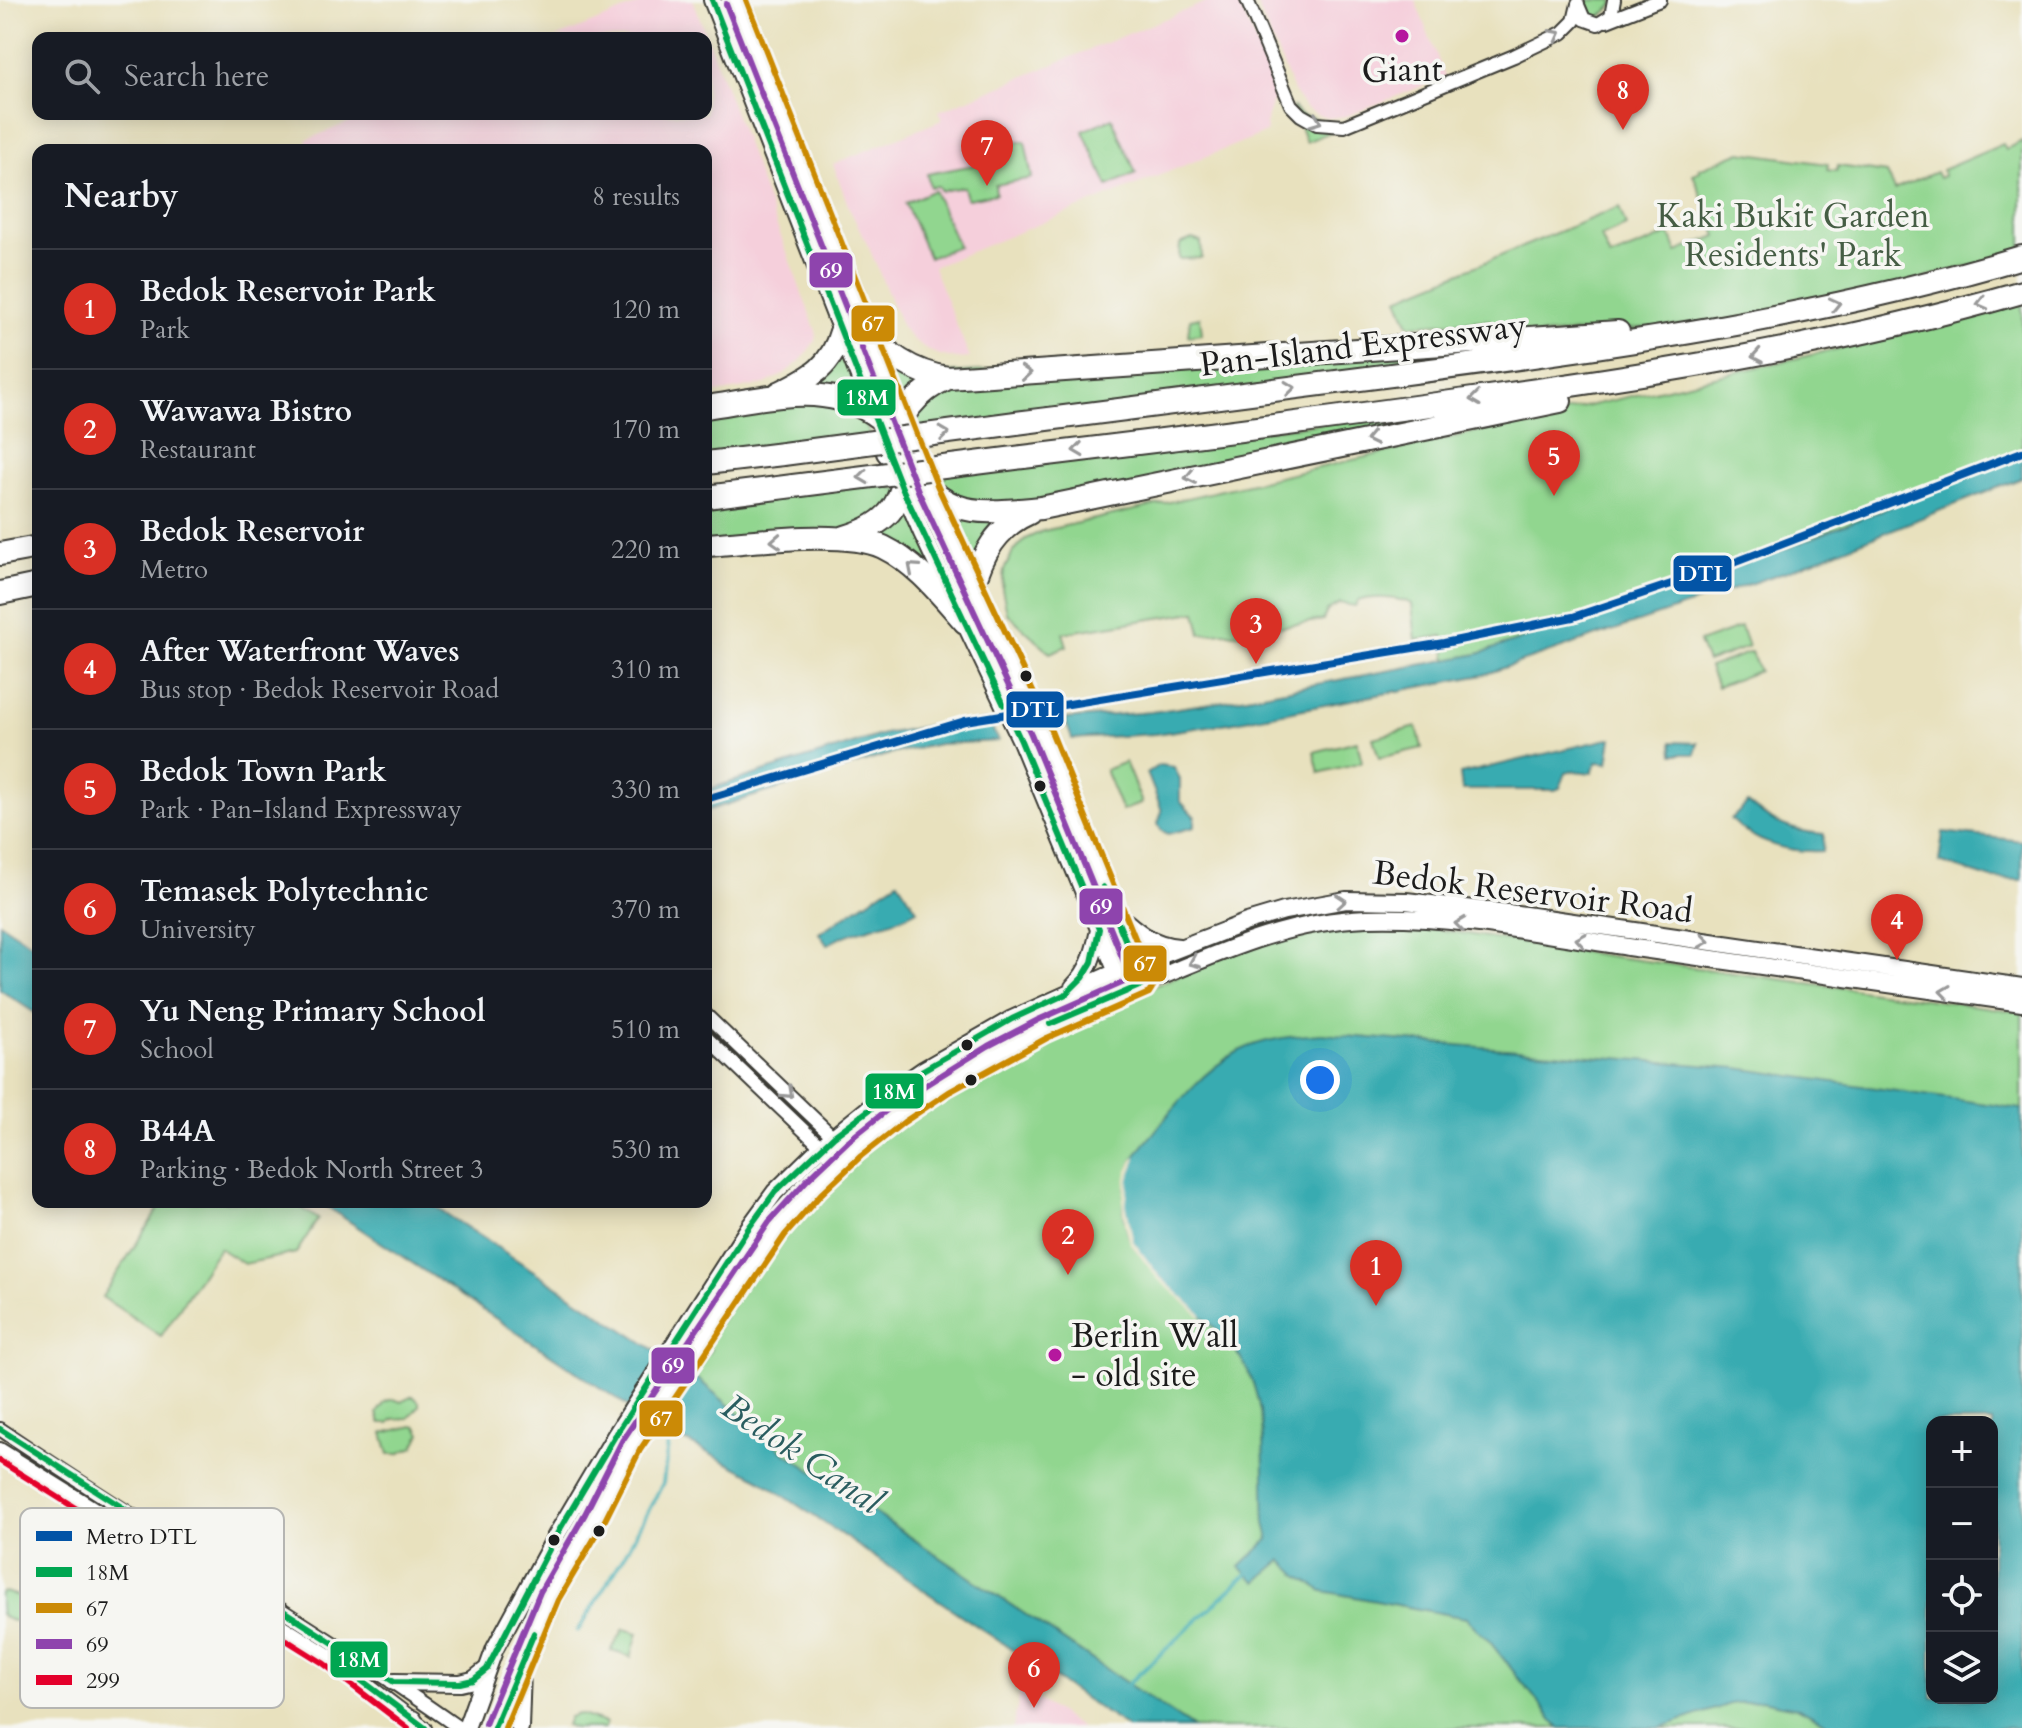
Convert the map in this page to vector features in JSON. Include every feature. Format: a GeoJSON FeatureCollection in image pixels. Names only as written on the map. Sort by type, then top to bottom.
{"type":"FeatureCollection","features":[{"type":"Feature","properties":{"kind":"highway","name":"Pan-Island Expressway"},"geometry":{"type":"LineString","coordinates":[[712,462],[1589,350],[1759,322],[2022,257]]}},
{"type":"Feature","properties":{"kind":"highway","name":"Pan-Island Expressway"},"geometry":{"type":"LineString","coordinates":[[712,496],[1254,429],[1636,377],[1811,345],[2022,292]]}},
{"type":"Feature","properties":{"kind":"highway"},"geometry":{"type":"LineString","coordinates":[[762,398],[798,383],[827,363],[852,328],[906,364],[924,373],[948,378],[1759,322]]}},
{"type":"Feature","properties":{"kind":"highway"},"geometry":{"type":"LineString","coordinates":[[904,478],[928,489],[947,503],[971,511],[1041,508],[1616,390],[1636,377]]}},
{"type":"Feature","properties":{"kind":"highway"},"geometry":{"type":"LineString","coordinates":[[904,478],[894,434],[917,397],[948,378]]}},
{"type":"Feature","properties":{"kind":"highway"},"geometry":{"type":"LineString","coordinates":[[712,406],[762,398],[828,395],[844,399],[873,414],[911,446],[896,505],[887,516],[869,528],[845,537]]}},
{"type":"Feature","properties":{"kind":"highway"},"geometry":{"type":"LineString","coordinates":[[973,587],[984,556],[1000,532],[1013,521],[1041,508]]}},
{"type":"Feature","properties":{"kind":"highway"},"geometry":{"type":"LineString","coordinates":[[712,545],[845,537],[879,545],[901,558],[939,592],[965,622]]}},
{"type":"Feature","properties":{"kind":"highway"},"geometry":{"type":"LineString","coordinates":[[0,554],[32,548]]}},
{"type":"Feature","properties":{"kind":"highway"},"geometry":{"type":"LineString","coordinates":[[0,593],[32,587]]}},
{"type":"Feature","properties":{"kind":"main road"},"geometry":{"type":"LineString","coordinates":[[712,0],[894,434]]}},
{"type":"Feature","properties":{"kind":"main road"},"geometry":{"type":"LineString","coordinates":[[735,0],[852,328],[873,414]]}},
{"type":"Feature","properties":{"kind":"main road"},"geometry":{"type":"LineString","coordinates":[[911,446],[1040,730],[1144,984]]}},
{"type":"Feature","properties":{"kind":"main road"},"geometry":{"type":"LineString","coordinates":[[904,478],[965,622],[1021,741],[1125,991]]}},
{"type":"Feature","properties":{"kind":"main road","name":"Bedok Reservoir Road"},"geometry":{"type":"LineString","coordinates":[[466,1728],[487,1669],[551,1545],[615,1436],[775,1192],[827,1142],[874,1104],[923,1070],[1012,1019],[1180,947],[1284,911],[1346,900],[1406,901],[1525,915],[2022,987]]}},
{"type":"Feature","properties":{"kind":"main road"},"geometry":{"type":"LineString","coordinates":[[1112,909],[1147,939],[1163,946],[1180,947]]}},
{"type":"Feature","properties":{"kind":"main road"},"geometry":{"type":"LineString","coordinates":[[1525,915],[1535,923],[1537,933]]}},
{"type":"Feature","properties":{"kind":"main road","name":"Bedok Reservoir Road"},"geometry":{"type":"LineString","coordinates":[[494,1728],[549,1596],[594,1519],[631,1445],[777,1229],[800,1200],[888,1121],[974,1065],[1059,1020],[1244,942],[1287,929],[1335,921],[1406,918],[1537,933],[2022,1003]]}},
{"type":"Feature","properties":{"kind":"main road"},"geometry":{"type":"LineString","coordinates":[[1066,994],[1083,977],[1092,962],[1099,929]]}},
{"type":"Feature","properties":{"kind":"main road"},"geometry":{"type":"LineString","coordinates":[[520,1728],[522,1661]]}},
{"type":"Feature","properties":{"kind":"main road"},"geometry":{"type":"LineString","coordinates":[[394,1682],[460,1683],[473,1680],[487,1669]]}},
{"type":"Feature","properties":{"kind":"street"},"geometry":{"type":"LineString","coordinates":[[1247,0],[1291,105],[1309,120],[1335,127],[1500,62],[1558,34],[1574,21],[1578,2]]}},
{"type":"Feature","properties":{"kind":"street"},"geometry":{"type":"LineString","coordinates":[[1603,23],[1612,15],[1614,0]]}},
{"type":"Feature","properties":{"kind":"street"},"geometry":{"type":"LineString","coordinates":[[1578,2],[1579,12],[1585,20],[1594,24],[1660,0]]}},
{"type":"Feature","properties":{"kind":"street"},"geometry":{"type":"LineString","coordinates":[[712,1021],[827,1142]]}},
{"type":"Feature","properties":{"kind":"street"},"geometry":{"type":"LineString","coordinates":[[712,1042],[844,1158]]}},
{"type":"Feature","properties":{"kind":"street"},"geometry":{"type":"LineString","coordinates":[[0,1429],[121,1508]]}},
{"type":"Feature","properties":{"kind":"street"},"geometry":{"type":"LineString","coordinates":[[0,1449],[94,1508]]}},
{"type":"Feature","properties":{"kind":"street"},"geometry":{"type":"LineString","coordinates":[[284,1611],[459,1728]]}},
{"type":"Feature","properties":{"kind":"street"},"geometry":{"type":"LineString","coordinates":[[284,1627],[329,1655],[418,1725]]}},
{"type":"Feature","properties":{"kind":"shaded area"},"geometry":{"type":"Polygon","coordinates":[[[649,0],[693,0],[705,32],[571,32],[649,0]]]}},
{"type":"Feature","properties":{"kind":"shaded area"},"geometry":{"type":"Polygon","coordinates":[[[1211,0],[1238,0],[1276,90],[1266,123],[1267,132],[933,267],[970,358],[940,355],[911,338],[902,327],[849,208],[833,164],[942,120],[939,111],[1211,0]]]}},
{"type":"Feature","properties":{"kind":"shaded area"},"geometry":{"type":"Polygon","coordinates":[[[1255,0],[1415,0],[1445,77],[1347,116],[1329,118],[1318,115],[1306,108],[1296,96],[1255,0]]]}},
{"type":"Feature","properties":{"kind":"shaded area"},"geometry":{"type":"Polygon","coordinates":[[[712,51],[816,331],[815,341],[801,360],[765,384],[712,394],[712,144],[308,144],[306,140],[354,120],[712,120],[712,51]]]}},
{"type":"Feature","properties":{"kind":"shaded area"},"geometry":{"type":"Polygon","coordinates":[[[1021,1688],[1081,1728],[1013,1728],[1021,1688]]]}},
{"type":"Feature","properties":{"kind":"green space"},"geometry":{"type":"Polygon","coordinates":[[[1579,0],[1614,0],[1614,4],[1594,24],[1579,0]]]}},
{"type":"Feature","properties":{"kind":"green space"},"geometry":{"type":"Polygon","coordinates":[[[1292,107],[1301,115],[1343,127],[1306,142],[1292,107]]]}},
{"type":"Feature","properties":{"kind":"green space"},"geometry":{"type":"Polygon","coordinates":[[[1112,118],[1136,173],[1108,186],[1083,131],[1112,118]]]}},
{"type":"Feature","properties":{"kind":"green space"},"geometry":{"type":"Polygon","coordinates":[[[1025,141],[1032,178],[995,185],[996,194],[967,199],[964,187],[941,191],[938,186],[930,187],[927,174],[990,162],[988,148],[1025,141]]]}},
{"type":"Feature","properties":{"kind":"green space","name":"Kaki Bukit Garden Residents' Park"},"geometry":{"type":"Polygon","coordinates":[[[2022,141],[2022,253],[1758,320],[1493,338],[1491,320],[1409,325],[1398,298],[1619,207],[1626,226],[1601,237],[1610,258],[1670,234],[1677,252],[1717,236],[1693,174],[1741,152],[1828,164],[1827,170],[1837,171],[1838,166],[1886,173],[1894,190],[1936,172],[1939,178],[1944,176],[1942,170],[2003,144],[2006,149],[2022,141]]]}},
{"type":"Feature","properties":{"kind":"green space"},"geometry":{"type":"Polygon","coordinates":[[[934,190],[958,246],[929,258],[905,203],[934,190]]]}},
{"type":"Feature","properties":{"kind":"green space"},"geometry":{"type":"Polygon","coordinates":[[[1192,239],[1201,242],[1202,258],[1179,259],[1180,244],[1192,239]]]}},
{"type":"Feature","properties":{"kind":"green space"},"geometry":{"type":"Polygon","coordinates":[[[2022,301],[2022,454],[1782,550],[1478,654],[1447,660],[1443,636],[1416,640],[1412,604],[1385,598],[1364,599],[1355,606],[1339,603],[1327,611],[1323,620],[1233,634],[1201,634],[1196,612],[1063,633],[1067,646],[1050,653],[1007,613],[1002,589],[1004,570],[1013,552],[1025,539],[1043,531],[1876,340],[2022,301]]]}},
{"type":"Feature","properties":{"kind":"green space"},"geometry":{"type":"Polygon","coordinates":[[[1200,317],[1202,334],[1188,336],[1190,319],[1200,317]]]}},
{"type":"Feature","properties":{"kind":"green space"},"geometry":{"type":"Polygon","coordinates":[[[1755,322],[919,436],[908,408],[900,418],[875,340],[925,374],[1393,349],[1755,322]]]}},
{"type":"Feature","properties":{"kind":"green space"},"geometry":{"type":"Polygon","coordinates":[[[841,332],[864,421],[873,442],[712,462],[712,406],[793,386],[841,332]]]}},
{"type":"Feature","properties":{"kind":"green space"},"geometry":{"type":"Polygon","coordinates":[[[1616,389],[1382,436],[1021,516],[973,586],[943,501],[958,507],[957,494],[936,479],[931,469],[1616,389]]]}},
{"type":"Feature","properties":{"kind":"green space"},"geometry":{"type":"Polygon","coordinates":[[[886,475],[892,488],[903,489],[963,619],[874,543],[712,545],[712,496],[886,475]]]}},
{"type":"Feature","properties":{"kind":"green space"},"geometry":{"type":"Polygon","coordinates":[[[1741,627],[1748,647],[1707,662],[1699,642],[1741,627]]]}},
{"type":"Feature","properties":{"kind":"green space"},"geometry":{"type":"Polygon","coordinates":[[[1751,652],[1759,671],[1717,687],[1709,667],[1751,652]]]}},
{"type":"Feature","properties":{"kind":"green space"},"geometry":{"type":"Polygon","coordinates":[[[1417,727],[1422,748],[1379,758],[1373,738],[1417,727]]]}},
{"type":"Feature","properties":{"kind":"green space"},"geometry":{"type":"Polygon","coordinates":[[[1357,741],[1362,762],[1319,773],[1314,752],[1357,741]]]}},
{"type":"Feature","properties":{"kind":"green space"},"geometry":{"type":"Polygon","coordinates":[[[1125,762],[1142,803],[1122,811],[1105,770],[1125,762]]]}},
{"type":"Feature","properties":{"kind":"green space"},"geometry":{"type":"Polygon","coordinates":[[[1334,925],[1410,925],[1616,957],[2022,1012],[2022,1728],[1193,1728],[783,1451],[693,1375],[711,1349],[705,1344],[781,1231],[839,1169],[928,1099],[952,1095],[1003,1064],[1029,1040],[1247,946],[1334,925]]]}},
{"type":"Feature","properties":{"kind":"green space"},"geometry":{"type":"Polygon","coordinates":[[[159,1208],[302,1208],[318,1219],[296,1253],[244,1264],[219,1248],[161,1336],[102,1297],[159,1208]]]}},
{"type":"Feature","properties":{"kind":"green space"},"geometry":{"type":"Polygon","coordinates":[[[413,1396],[419,1406],[409,1418],[380,1423],[377,1413],[386,1401],[394,1399],[401,1402],[413,1396]]]}},
{"type":"Feature","properties":{"kind":"green space"},"geometry":{"type":"Polygon","coordinates":[[[413,1426],[421,1434],[414,1447],[398,1454],[389,1454],[383,1433],[413,1426]]]}},
{"type":"Feature","properties":{"kind":"green space"},"geometry":{"type":"Polygon","coordinates":[[[0,1593],[20,1596],[20,1621],[1,1614],[0,1593]]]}},
{"type":"Feature","properties":{"kind":"green space"},"geometry":{"type":"Polygon","coordinates":[[[624,1629],[638,1633],[631,1657],[611,1651],[624,1629]]]}},
{"type":"Feature","properties":{"kind":"green space"},"geometry":{"type":"Polygon","coordinates":[[[578,1714],[606,1723],[605,1728],[566,1725],[569,1717],[578,1714]]]}},
{"type":"Feature","properties":{"kind":"water"},"geometry":{"type":"Polygon","coordinates":[[[2022,454],[2022,478],[1790,570],[1483,675],[1155,734],[1072,739],[1065,719],[1151,712],[1225,701],[1478,654],[1782,550],[2022,454]]]}},
{"type":"Feature","properties":{"kind":"water"},"geometry":{"type":"Polygon","coordinates":[[[989,721],[998,741],[939,744],[890,754],[712,809],[712,788],[884,734],[933,725],[989,721]]]}},
{"type":"Feature","properties":{"kind":"water"},"geometry":{"type":"Polygon","coordinates":[[[1612,738],[1608,763],[1597,762],[1592,773],[1566,773],[1560,788],[1555,790],[1462,790],[1460,774],[1612,738]]]}},
{"type":"Feature","properties":{"kind":"water"},"geometry":{"type":"Polygon","coordinates":[[[1672,742],[1698,743],[1695,754],[1673,754],[1672,742]]]}},
{"type":"Feature","properties":{"kind":"water"},"geometry":{"type":"Polygon","coordinates":[[[1159,765],[1174,767],[1180,779],[1180,801],[1195,817],[1195,827],[1168,834],[1161,830],[1158,824],[1162,811],[1147,773],[1159,765]]]}},
{"type":"Feature","properties":{"kind":"water"},"geometry":{"type":"Polygon","coordinates":[[[1748,803],[1783,825],[1824,834],[1823,851],[1773,845],[1740,828],[1731,819],[1748,803]]]}},
{"type":"Feature","properties":{"kind":"water"},"geometry":{"type":"Polygon","coordinates":[[[1943,832],[2022,841],[2022,880],[1992,879],[1939,862],[1943,832]]]}},
{"type":"Feature","properties":{"kind":"water"},"geometry":{"type":"Polygon","coordinates":[[[898,881],[917,910],[827,945],[819,933],[898,881]]]}},
{"type":"Feature","properties":{"kind":"water"},"geometry":{"type":"Polygon","coordinates":[[[0,923],[32,944],[32,1011],[0,990],[0,923]]]}},
{"type":"Feature","properties":{"kind":"water"},"geometry":{"type":"Polygon","coordinates":[[[1322,1034],[1737,1068],[2022,1109],[2022,1728],[1836,1728],[1797,1707],[1761,1700],[1730,1704],[1659,1728],[1559,1728],[1490,1642],[1466,1618],[1323,1591],[1298,1576],[1282,1560],[1256,1582],[1240,1567],[1269,1539],[1265,1523],[1260,1409],[1249,1373],[1229,1343],[1158,1276],[1133,1245],[1124,1211],[1125,1189],[1134,1159],[1184,1097],[1204,1076],[1239,1051],[1280,1038],[1322,1034]]]}},
{"type":"Feature","properties":{"kind":"water"},"geometry":{"type":"Polygon","coordinates":[[[329,1208],[437,1208],[693,1375],[783,1451],[1193,1728],[1128,1728],[759,1479],[667,1432],[329,1208]]]}},
{"type":"Feature","properties":{"kind":"pier"},"geometry":{"type":"Polygon","coordinates":[[[1135,1156],[1126,1204],[1133,1241],[1159,1276],[1201,1317],[1157,1278],[1130,1243],[1123,1199],[1127,1172],[1135,1156]]]}},
{"type":"Feature","properties":{"kind":"waterway"},"geometry":{"type":"LineString","coordinates":[[578,1631],[626,1553],[663,1483],[670,1429]]}},
{"type":"Feature","properties":{"kind":"waterway"},"geometry":{"type":"LineString","coordinates":[[1126,1686],[1247,1574]]}},
{"type":"Feature","properties":{"kind":"metro line","name":"DTL"},"geometry":{"type":"LineString","coordinates":[[712,797],[965,721],[1444,643],[1573,617],[1725,566],[2022,452]]}},
{"type":"Feature","properties":{"kind":"transit line","name":"18M"},"geometry":{"type":"LineString","coordinates":[[284,1611],[394,1682],[460,1683],[473,1680],[487,1669],[557,1534],[615,1436],[775,1192],[834,1136],[923,1070],[1012,1019],[1066,994],[1083,977],[1092,962],[1099,929],[1021,741],[902,488],[712,0]]}},
{"type":"Feature","properties":{"kind":"transit line","name":"67"},"geometry":{"type":"LineString","coordinates":[[505,1728],[558,1600],[603,1524],[640,1450],[785,1235],[821,1194],[861,1156],[904,1122],[949,1092],[1047,1038],[1149,993],[1154,985],[1049,726],[937,485],[746,0]]}},
{"type":"Feature","properties":{"kind":"transit line","name":"69"},"geometry":{"type":"LineString","coordinates":[[485,1724],[540,1592],[622,1441],[769,1222],[848,1141],[892,1106],[988,1046],[1131,979],[1031,734],[919,493],[726,4]]}},
{"type":"Feature","properties":{"kind":"transit line","name":"18M"},"geometry":{"type":"LineString","coordinates":[[1050,1024],[1144,984],[1103,887]]}},
{"type":"Feature","properties":{"kind":"transit line","name":"18M"},"geometry":{"type":"LineString","coordinates":[[0,1429],[123,1508]]}},
{"type":"Feature","properties":{"kind":"transit line","name":"299"},"geometry":{"type":"LineString","coordinates":[[0,1461],[75,1508]]}},
{"type":"Feature","properties":{"kind":"transit line","name":"18M"},"geometry":{"type":"LineString","coordinates":[[494,1728],[534,1633]]}},
{"type":"Feature","properties":{"kind":"transit line","name":"299"},"geometry":{"type":"LineString","coordinates":[[284,1639],[323,1663],[408,1728]]}},
{"type":"Feature","properties":{"kind":"transit line","name":"18M"},"geometry":{"type":"LineString","coordinates":[[357,1677],[425,1728]]}},
{"type":"Feature","properties":{"kind":"place","name":"Giant"},"geometry":{"type":"Point","coordinates":[1402,36]}},
{"type":"Feature","properties":{"kind":"place","name":"B44A"},"geometry":{"type":"Point","coordinates":[1623,130]}},
{"type":"Feature","properties":{"kind":"place","name":"Yu Neng Primary School"},"geometry":{"type":"Point","coordinates":[987,186]}},
{"type":"Feature","properties":{"kind":"place","name":"Bedok Town Park"},"geometry":{"type":"Point","coordinates":[1554,496]}},
{"type":"Feature","properties":{"kind":"place","name":"Bedok Reservoir"},"geometry":{"type":"Point","coordinates":[1256,664]}},
{"type":"Feature","properties":{"kind":"place","name":"After Waterfront Waves"},"geometry":{"type":"Point","coordinates":[1897,960]}},
{"type":"Feature","properties":{"kind":"place","name":"Wawawa Bistro"},"geometry":{"type":"Point","coordinates":[1068,1275]}},
{"type":"Feature","properties":{"kind":"place","name":"Bedok Reservoir Park"},"geometry":{"type":"Point","coordinates":[1376,1306]}},
{"type":"Feature","properties":{"kind":"place","name":"Berlin Wall - old site"},"geometry":{"type":"Point","coordinates":[1055,1355]}},
{"type":"Feature","properties":{"kind":"place","name":"Temasek Polytechnic"},"geometry":{"type":"Point","coordinates":[1034,1708]}},
{"type":"Feature","properties":{"kind":"water label","name":"Bedok Canal"},"geometry":{"type":"Point","coordinates":[803,1453]}}]}
